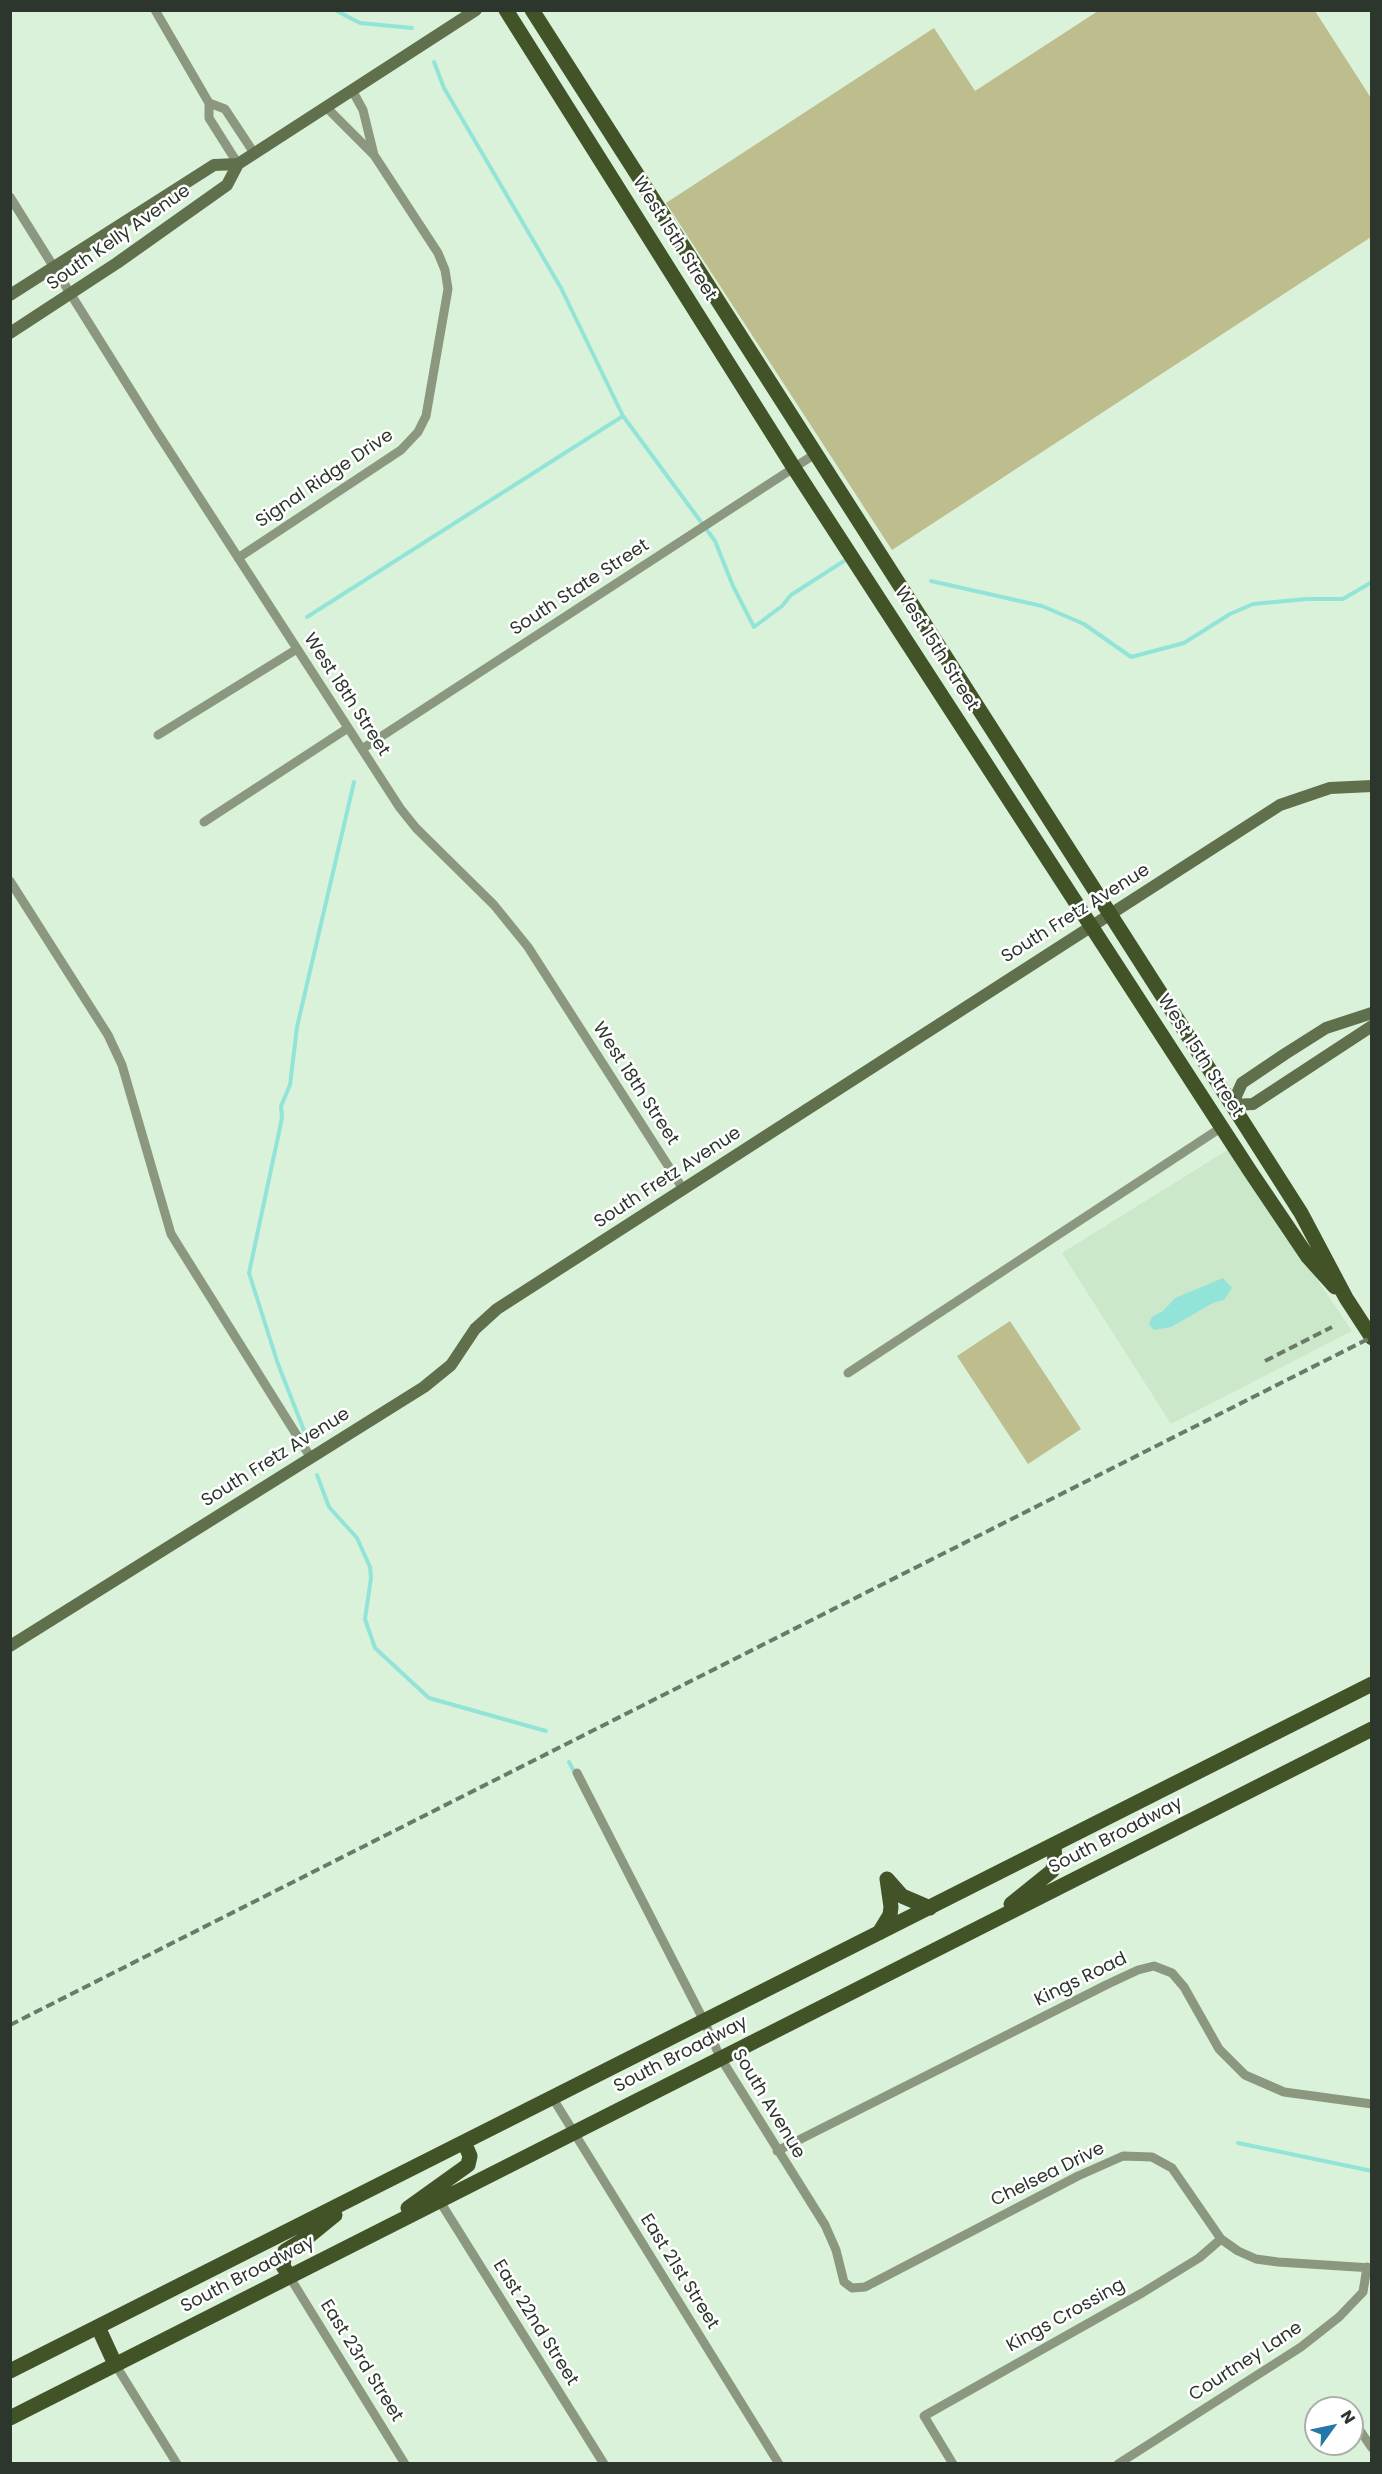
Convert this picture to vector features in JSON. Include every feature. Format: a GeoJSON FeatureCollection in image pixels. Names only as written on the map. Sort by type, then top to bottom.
{"type":"FeatureCollection","features":[{"type":"Feature","properties":{"kind":"main road","name":"West 15th Street"},"geometry":{"type":"LineString","coordinates":[[506,10],[794,468],[1222,1127],[1308,1257],[1346,1298]]}},
{"type":"Feature","properties":{"kind":"main road","name":"West 15th Street"},"geometry":{"type":"LineString","coordinates":[[532,10],[1306,1222],[1346,1298],[1371,1338]]}},
{"type":"Feature","properties":{"kind":"main road"},"geometry":{"type":"LineString","coordinates":[[1222,1127],[1232,1105]]}},
{"type":"Feature","properties":{"kind":"main road","name":"South Broadway"},"geometry":{"type":"LineString","coordinates":[[10,2371],[1371,1684]]}},
{"type":"Feature","properties":{"kind":"main road","name":"South Broadway"},"geometry":{"type":"LineString","coordinates":[[10,2418],[1371,1729]]}},
{"type":"Feature","properties":{"kind":"main road"},"geometry":{"type":"LineString","coordinates":[[995,1918],[1052,1871],[1055,1862],[1054,1845]]}},
{"type":"Feature","properties":{"kind":"main road"},"geometry":{"type":"LineString","coordinates":[[879,1934],[890,1915],[891,1907],[886,1879],[902,1896],[930,1908]]}},
{"type":"Feature","properties":{"kind":"main road"},"geometry":{"type":"LineString","coordinates":[[381,2229],[445,2179],[468,2165],[470,2156],[464,2142]]}},
{"type":"Feature","properties":{"kind":"main road"},"geometry":{"type":"LineString","coordinates":[[289,2276],[283,2266],[285,2251],[308,2237],[353,2199]]}},
{"type":"Feature","properties":{"kind":"main road"},"geometry":{"type":"LineString","coordinates":[[98,2327],[115,2364]]}},
{"type":"Feature","properties":{"kind":"street"},"geometry":{"type":"LineString","coordinates":[[155,10],[209,103],[209,118],[238,164]]}},
{"type":"Feature","properties":{"kind":"street","name":"South Kelly Avenue"},"geometry":{"type":"LineString","coordinates":[[10,333],[71,294],[227,185],[238,164],[476,10]]}},
{"type":"Feature","properties":{"kind":"street","name":"Signal Ridge Drive"},"geometry":{"type":"LineString","coordinates":[[352,90],[363,110],[374,155]]}},
{"type":"Feature","properties":{"kind":"street"},"geometry":{"type":"LineString","coordinates":[[209,103],[225,109],[254,153]]}},
{"type":"Feature","properties":{"kind":"street","name":"Signal Ridge Drive"},"geometry":{"type":"LineString","coordinates":[[238,558],[401,450],[418,432],[426,416],[448,289],[445,270],[438,253],[374,155],[326,107]]}},
{"type":"Feature","properties":{"kind":"street","name":"South Kelly Avenue"},"geometry":{"type":"LineString","coordinates":[[10,295],[214,165],[238,164]]}},
{"type":"Feature","properties":{"kind":"street","name":"West 18th Street"},"geometry":{"type":"LineString","coordinates":[[10,197],[238,558],[362,749],[416,828],[494,905],[528,947],[683,1189]]}},
{"type":"Feature","properties":{"kind":"street","name":"South State Street"},"geometry":{"type":"LineString","coordinates":[[362,749],[815,454]]}},
{"type":"Feature","properties":{"kind":"street"},"geometry":{"type":"LineString","coordinates":[[158,735],[297,649]]}},
{"type":"Feature","properties":{"kind":"street"},"geometry":{"type":"LineString","coordinates":[[204,822],[348,728]]}},
{"type":"Feature","properties":{"kind":"street","name":"South Fretz Avenue"},"geometry":{"type":"LineString","coordinates":[[10,1646],[440,1376],[463,1350],[475,1329],[497,1309],[1091,925],[1280,806],[1330,788],[1371,786]]}},
{"type":"Feature","properties":{"kind":"street"},"geometry":{"type":"LineString","coordinates":[[10,880],[108,1035],[122,1065],[171,1234],[311,1458]]}},
{"type":"Feature","properties":{"kind":"street"},"geometry":{"type":"LineString","coordinates":[[1371,1013],[1326,1028],[1285,1054],[1242,1083],[1232,1105],[1254,1104],[1371,1026]]}},
{"type":"Feature","properties":{"kind":"street"},"geometry":{"type":"LineString","coordinates":[[848,1373],[1222,1127]]}},
{"type":"Feature","properties":{"kind":"street","name":"South Avenue"},"geometry":{"type":"LineString","coordinates":[[577,1773],[704,2021],[720,2057],[825,2225],[836,2250],[844,2282],[852,2288]]}},
{"type":"Feature","properties":{"kind":"street","name":"Kings Road"},"geometry":{"type":"LineString","coordinates":[[777,2151],[1128,1975],[1154,1966],[1172,1973],[1184,1987],[1219,2049],[1245,2076],[1284,2092],[1371,2104]]}},
{"type":"Feature","properties":{"kind":"street","name":"East 21st Street"},"geometry":{"type":"LineString","coordinates":[[552,2097],[779,2463]]}},
{"type":"Feature","properties":{"kind":"street","name":"Chelsea Drive"},"geometry":{"type":"LineString","coordinates":[[852,2288],[865,2287],[1078,2176],[1123,2156],[1152,2157],[1172,2168],[1221,2239],[1256,2259],[1369,2268]]}},
{"type":"Feature","properties":{"kind":"street","name":"East 22nd Street"},"geometry":{"type":"LineString","coordinates":[[439,2200],[604,2463]]}},
{"type":"Feature","properties":{"kind":"street","name":"Kings Crossing"},"geometry":{"type":"LineString","coordinates":[[953,2463],[924,2416],[1142,2293],[1199,2258],[1221,2239]]}},
{"type":"Feature","properties":{"kind":"street","name":"Courtney Lane"},"geometry":{"type":"LineString","coordinates":[[1118,2463],[1301,2347],[1339,2317],[1363,2292],[1369,2268]]}},
{"type":"Feature","properties":{"kind":"street","name":"East 23rd Street"},"geometry":{"type":"LineString","coordinates":[[289,2276],[405,2463]]}},
{"type":"Feature","properties":{"kind":"street"},"geometry":{"type":"LineString","coordinates":[[115,2364],[177,2463]]}},
{"type":"Feature","properties":{"kind":"shaded area"},"geometry":{"type":"Polygon","coordinates":[[[1098,11],[1315,11],[1371,98],[1371,237],[892,550],[666,203],[934,28],[975,91],[1098,11]]]}},
{"type":"Feature","properties":{"kind":"shaded area"},"geometry":{"type":"Polygon","coordinates":[[[1229,1149],[1352,1331],[1171,1424],[1062,1253],[1229,1149]]]}},
{"type":"Feature","properties":{"kind":"shaded area"},"geometry":{"type":"Polygon","coordinates":[[[1010,1321],[1081,1429],[1028,1464],[957,1356],[1010,1321]]]}},
{"type":"Feature","properties":{"kind":"water"},"geometry":{"type":"Polygon","coordinates":[[[1223,1278],[1232,1288],[1224,1300],[1213,1303],[1171,1327],[1154,1330],[1149,1324],[1152,1317],[1163,1311],[1175,1298],[1223,1278]]]}},
{"type":"Feature","properties":{"kind":"waterway"},"geometry":{"type":"LineString","coordinates":[[335,10],[360,23],[412,28]]}},
{"type":"Feature","properties":{"kind":"waterway"},"geometry":{"type":"LineString","coordinates":[[434,62],[444,88],[561,288],[623,416],[715,541],[733,586],[754,627],[782,606],[791,595],[844,561]]}},
{"type":"Feature","properties":{"kind":"waterway"},"geometry":{"type":"LineString","coordinates":[[307,617],[623,416]]}},
{"type":"Feature","properties":{"kind":"waterway"},"geometry":{"type":"LineString","coordinates":[[931,581],[1042,606],[1084,624],[1131,657],[1184,643],[1230,614],[1253,604],[1307,599],[1343,599],[1372,582]]}},
{"type":"Feature","properties":{"kind":"waterway"},"geometry":{"type":"LineString","coordinates":[[305,1433],[278,1364],[249,1273],[282,1118],[281,1106],[290,1085],[297,1027],[354,782]]}},
{"type":"Feature","properties":{"kind":"waterway"},"geometry":{"type":"LineString","coordinates":[[317,1475],[329,1507],[357,1538],[370,1567],[371,1578],[365,1619],[375,1648],[429,1698],[546,1731]]}},
{"type":"Feature","properties":{"kind":"waterway"},"geometry":{"type":"LineString","coordinates":[[569,1762],[576,1775]]}},
{"type":"Feature","properties":{"kind":"waterway"},"geometry":{"type":"LineString","coordinates":[[1238,2143],[1372,2171]]}},
{"type":"Feature","properties":{"kind":"railway"},"geometry":{"type":"LineString","coordinates":[[1265,1361],[1332,1327]]}},
{"type":"Feature","properties":{"kind":"railway"},"geometry":{"type":"LineString","coordinates":[[10,2025],[1372,1337]]}}]}
